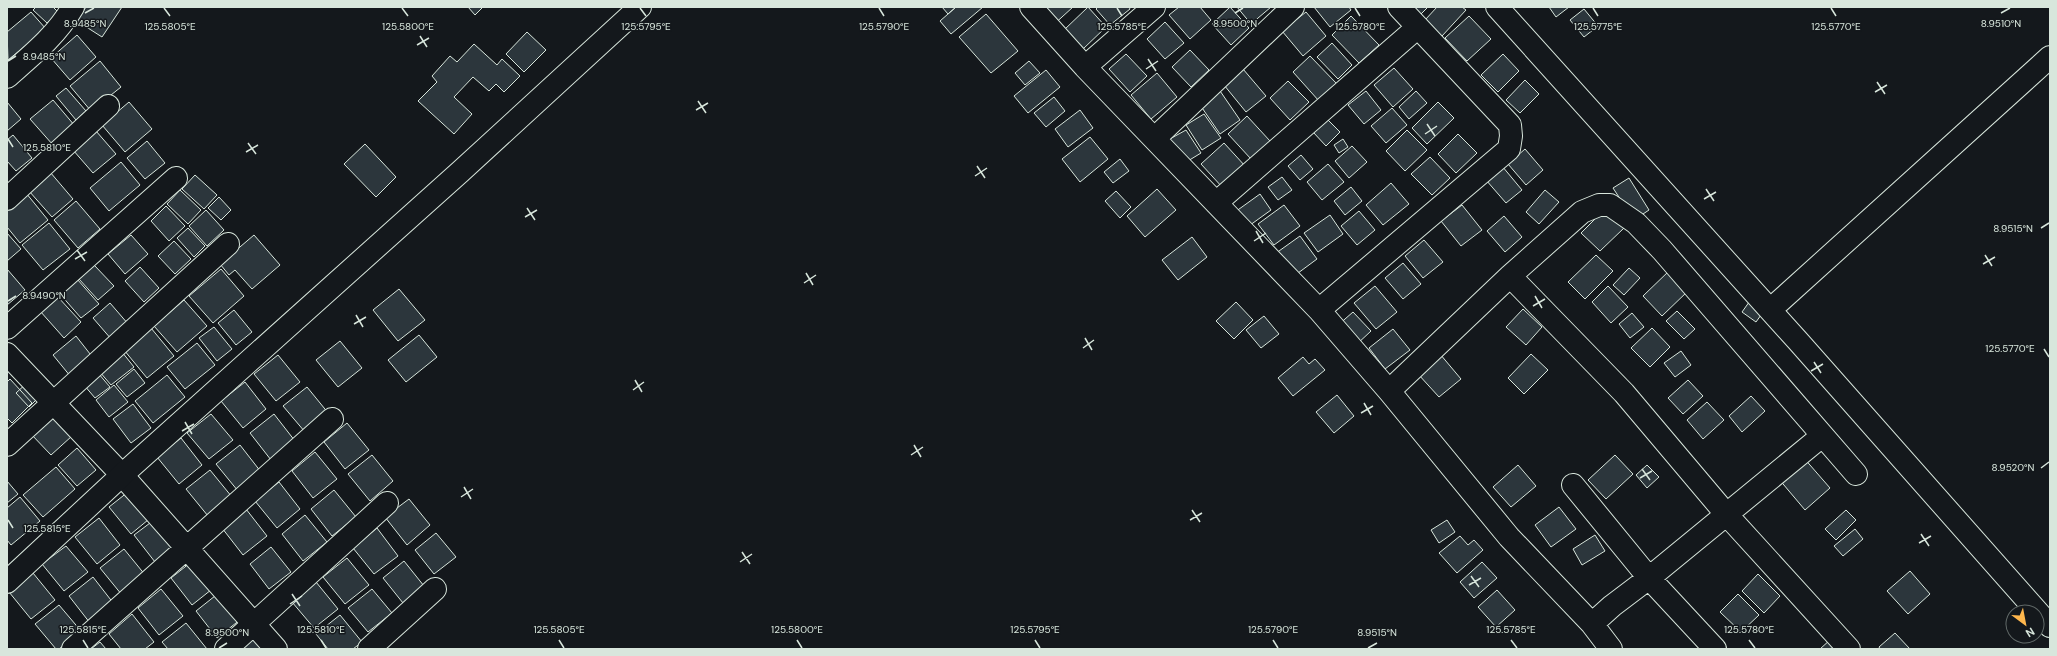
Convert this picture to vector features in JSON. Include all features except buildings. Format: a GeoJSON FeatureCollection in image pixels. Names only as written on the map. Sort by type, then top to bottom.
{"type":"FeatureCollection","features":[{"type":"Feature","properties":{"kind":"street"},"geometry":{"type":"LineString","coordinates":[[7,77],[44,45],[64,23],[73,7]]}},
{"type":"Feature","properties":{"kind":"street"},"geometry":{"type":"LineString","coordinates":[[7,582],[122,475],[460,172],[640,7]]}},
{"type":"Feature","properties":{"kind":"street"},"geometry":{"type":"LineString","coordinates":[[1031,7],[1085,67],[1319,310],[1389,391],[1509,537],[1592,624],[1611,649]]}},
{"type":"Feature","properties":{"kind":"street"},"geometry":{"type":"LineString","coordinates":[[1085,67],[1154,7]]}},
{"type":"Feature","properties":{"kind":"street"},"geometry":{"type":"LineString","coordinates":[[1155,138],[1293,7]]}},
{"type":"Feature","properties":{"kind":"street"},"geometry":{"type":"LineString","coordinates":[[1319,310],[1509,149],[1511,136],[1510,125],[1399,7]]}},
{"type":"Feature","properties":{"kind":"street"},"geometry":{"type":"LineString","coordinates":[[1496,7],[1770,310],[2050,626]]}},
{"type":"Feature","properties":{"kind":"street"},"geometry":{"type":"LineString","coordinates":[[1216,203],[1418,27]]}},
{"type":"Feature","properties":{"kind":"street"},"geometry":{"type":"LineString","coordinates":[[1770,310],[2050,57]]}},
{"type":"Feature","properties":{"kind":"street"},"geometry":{"type":"LineString","coordinates":[[7,198],[108,106]]}},
{"type":"Feature","properties":{"kind":"street"},"geometry":{"type":"LineString","coordinates":[[7,328],[176,178]]}},
{"type":"Feature","properties":{"kind":"street"},"geometry":{"type":"LineString","coordinates":[[1389,391],[1510,276],[1582,212],[1598,205],[1610,206],[1621,211],[1636,223],[1662,250],[1856,474]]}},
{"type":"Feature","properties":{"kind":"street"},"geometry":{"type":"LineString","coordinates":[[7,445],[228,244]]}},
{"type":"Feature","properties":{"kind":"street"},"geometry":{"type":"LineString","coordinates":[[1510,276],[1624,393],[1727,515],[1849,649]]}},
{"type":"Feature","properties":{"kind":"street"},"geometry":{"type":"LineString","coordinates":[[7,354],[122,475],[276,649]]}},
{"type":"Feature","properties":{"kind":"street"},"geometry":{"type":"LineString","coordinates":[[73,649],[332,419]]}},
{"type":"Feature","properties":{"kind":"street"},"geometry":{"type":"LineString","coordinates":[[1592,624],[1612,606],[1727,515],[1822,436]]}},
{"type":"Feature","properties":{"kind":"street"},"geometry":{"type":"LineString","coordinates":[[1574,485],[1649,578],[1715,649]]}},
{"type":"Feature","properties":{"kind":"street"},"geometry":{"type":"LineString","coordinates":[[226,649],[387,503]]}},
{"type":"Feature","properties":{"kind":"street"},"geometry":{"type":"LineString","coordinates":[[369,649],[435,589]]}}]}
